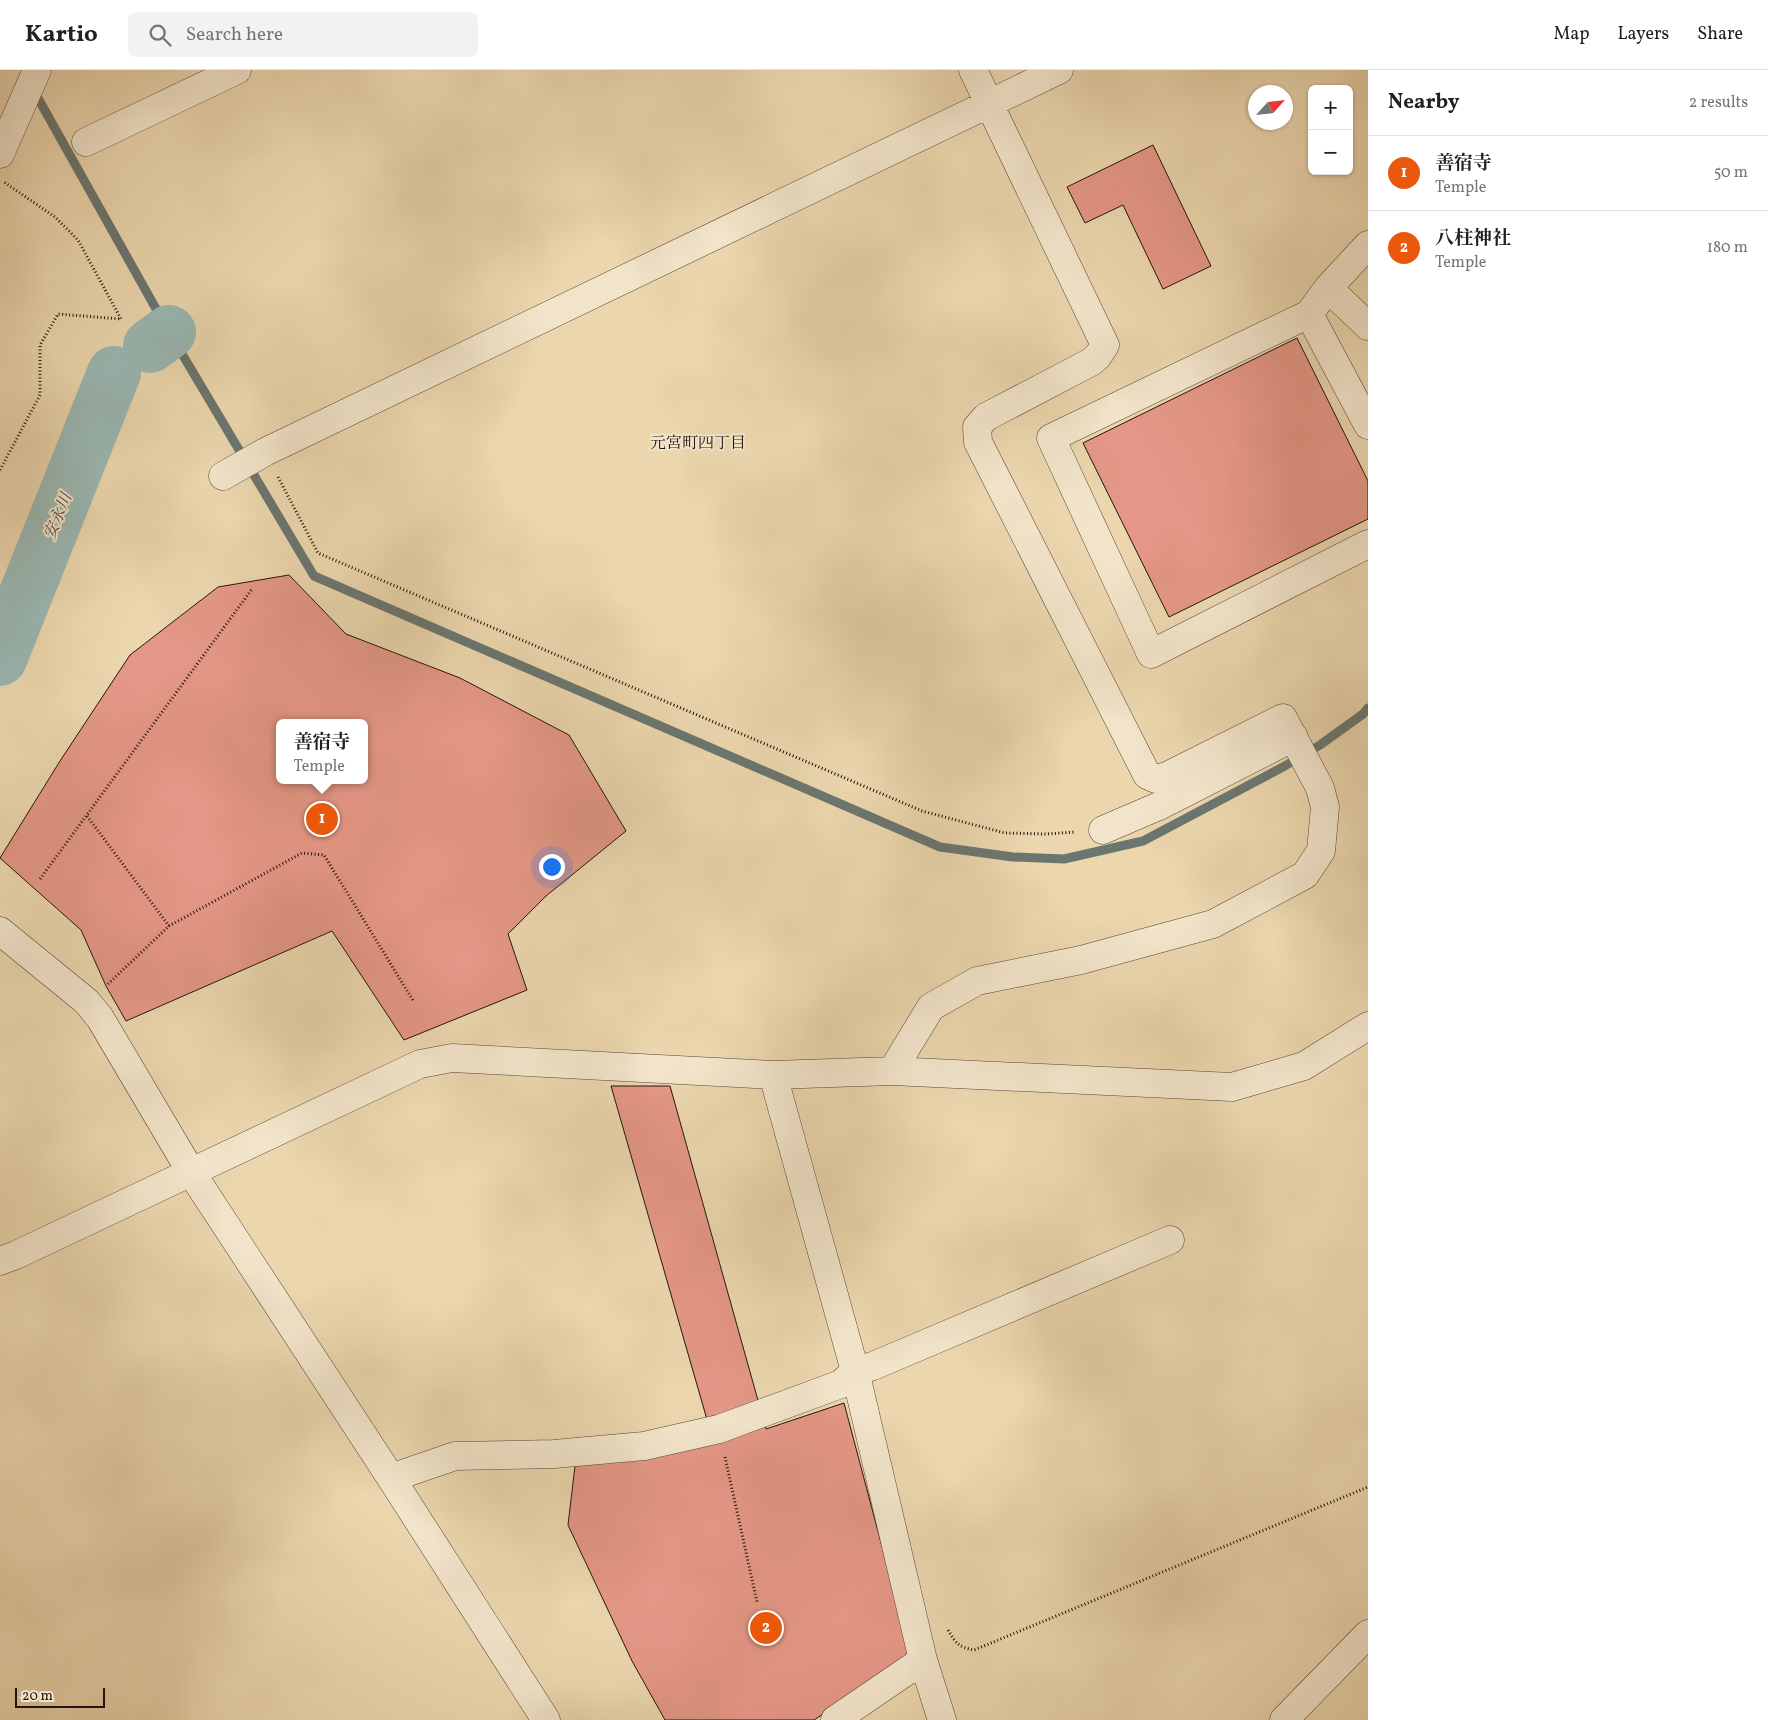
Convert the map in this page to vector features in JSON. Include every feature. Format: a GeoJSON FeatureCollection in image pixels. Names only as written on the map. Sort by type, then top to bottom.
{"type":"FeatureCollection","features":[{"type":"Feature","properties":{"kind":"street"},"geometry":{"type":"LineString","coordinates":[[0,154],[37,70]]}},
{"type":"Feature","properties":{"kind":"street"},"geometry":{"type":"LineString","coordinates":[[86,142],[237,70]]}},
{"type":"Feature","properties":{"kind":"street"},"geometry":{"type":"LineString","coordinates":[[892,1070],[931,1007],[977,981],[1081,960],[1213,924],[1305,875],[1321,851],[1325,807],[1320,788],[1313,773],[1283,718],[1167,776],[1156,779],[1147,775],[978,442],[977,427],[986,417],[1092,362],[1105,344],[973,70]]}},
{"type":"Feature","properties":{"kind":"street"},"geometry":{"type":"LineString","coordinates":[[222,476],[265,452],[1059,70]]}},
{"type":"Feature","properties":{"kind":"street"},"geometry":{"type":"LineString","coordinates":[[1368,245],[1328,288],[1309,314],[1051,438],[1151,654],[1368,544]]}},
{"type":"Feature","properties":{"kind":"street"},"geometry":{"type":"LineString","coordinates":[[1328,288],[1368,326]]}},
{"type":"Feature","properties":{"kind":"street"},"geometry":{"type":"LineString","coordinates":[[1309,314],[1368,425]]}},
{"type":"Feature","properties":{"kind":"street"},"geometry":{"type":"LineString","coordinates":[[1103,830],[1159,806],[1295,738]]}},
{"type":"Feature","properties":{"kind":"street"},"geometry":{"type":"LineString","coordinates":[[0,931],[86,1001],[100,1018],[191,1172],[546,1720]]}},
{"type":"Feature","properties":{"kind":"street"},"geometry":{"type":"LineString","coordinates":[[0,1261],[16,1256],[420,1064],[452,1058],[773,1075],[892,1070],[1232,1087],[1304,1066],[1368,1026]]}},
{"type":"Feature","properties":{"kind":"street"},"geometry":{"type":"LineString","coordinates":[[773,1075],[855,1371],[923,1660],[942,1720]]}},
{"type":"Feature","properties":{"kind":"street"},"geometry":{"type":"LineString","coordinates":[[391,1478],[455,1456],[554,1454],[644,1446],[719,1429],[841,1384],[855,1371],[873,1366],[1170,1240]]}},
{"type":"Feature","properties":{"kind":"street"},"geometry":{"type":"LineString","coordinates":[[1284,1720],[1368,1634]]}},
{"type":"Feature","properties":{"kind":"street"},"geometry":{"type":"LineString","coordinates":[[835,1720],[923,1660]]}},
{"type":"Feature","properties":{"kind":"path"},"geometry":{"type":"LineString","coordinates":[[0,180],[55,217],[78,240],[121,318],[58,314],[40,345],[40,395],[0,470]]}},
{"type":"Feature","properties":{"kind":"path"},"geometry":{"type":"LineString","coordinates":[[265,452],[318,553],[922,811],[1005,833],[1046,834],[1103,830]]}},
{"type":"Feature","properties":{"kind":"path"},"geometry":{"type":"LineString","coordinates":[[40,879],[252,589]]}},
{"type":"Feature","properties":{"kind":"path"},"geometry":{"type":"LineString","coordinates":[[87,816],[169,926]]}},
{"type":"Feature","properties":{"kind":"path"},"geometry":{"type":"LineString","coordinates":[[106,986],[169,926],[302,853],[324,854],[414,1002]]}},
{"type":"Feature","properties":{"kind":"path"},"geometry":{"type":"LineString","coordinates":[[719,1429],[757,1602]]}},
{"type":"Feature","properties":{"kind":"path"},"geometry":{"type":"LineString","coordinates":[[946,1628],[957,1644],[974,1650],[1368,1487]]}},
{"type":"Feature","properties":{"kind":"building"},"geometry":{"type":"Polygon","coordinates":[[[1153,145],[1211,266],[1163,289],[1123,205],[1085,223],[1067,187],[1153,145]]]}},
{"type":"Feature","properties":{"kind":"building"},"geometry":{"type":"Polygon","coordinates":[[[1297,338],[1368,481],[1368,519],[1169,617],[1083,443],[1297,338]]]}},
{"type":"Feature","properties":{"kind":"building"},"geometry":{"type":"Polygon","coordinates":[[[289,575],[346,634],[460,678],[569,735],[626,831],[546,896],[508,934],[527,990],[404,1040],[332,931],[126,1021],[106,986],[81,930],[0,858],[60,761],[130,655],[218,587],[289,575]]]}},
{"type":"Feature","properties":{"kind":"building"},"geometry":{"type":"Polygon","coordinates":[[[611,1086],[670,1086],[766,1429],[844,1403],[911,1656],[814,1720],[665,1720],[632,1661],[568,1525],[575,1466],[714,1444],[611,1086]]]}},
{"type":"Feature","properties":{"kind":"waterway"},"geometry":{"type":"LineString","coordinates":[[34,91],[169,332],[314,576],[940,847],[1013,857],[1064,859],[1143,841],[1283,767],[1320,745],[1363,714],[1368,708]]}},
{"type":"Feature","properties":{"kind":"waterway","name":"安永川"},"geometry":{"type":"LineString","coordinates":[[150,346],[169,332]]}},
{"type":"Feature","properties":{"kind":"waterway","name":"安永川"},"geometry":{"type":"LineString","coordinates":[[0,659],[114,373]]}},
{"type":"Feature","properties":{"kind":"place","name":"善宿寺"},"geometry":{"type":"Point","coordinates":[322,819]}},
{"type":"Feature","properties":{"kind":"place","name":"八柱神社"},"geometry":{"type":"Point","coordinates":[766,1628]}},
{"type":"Feature","properties":{"kind":"district","name":"元宮町四丁目"},"geometry":{"type":"Point","coordinates":[698,442]}}]}
